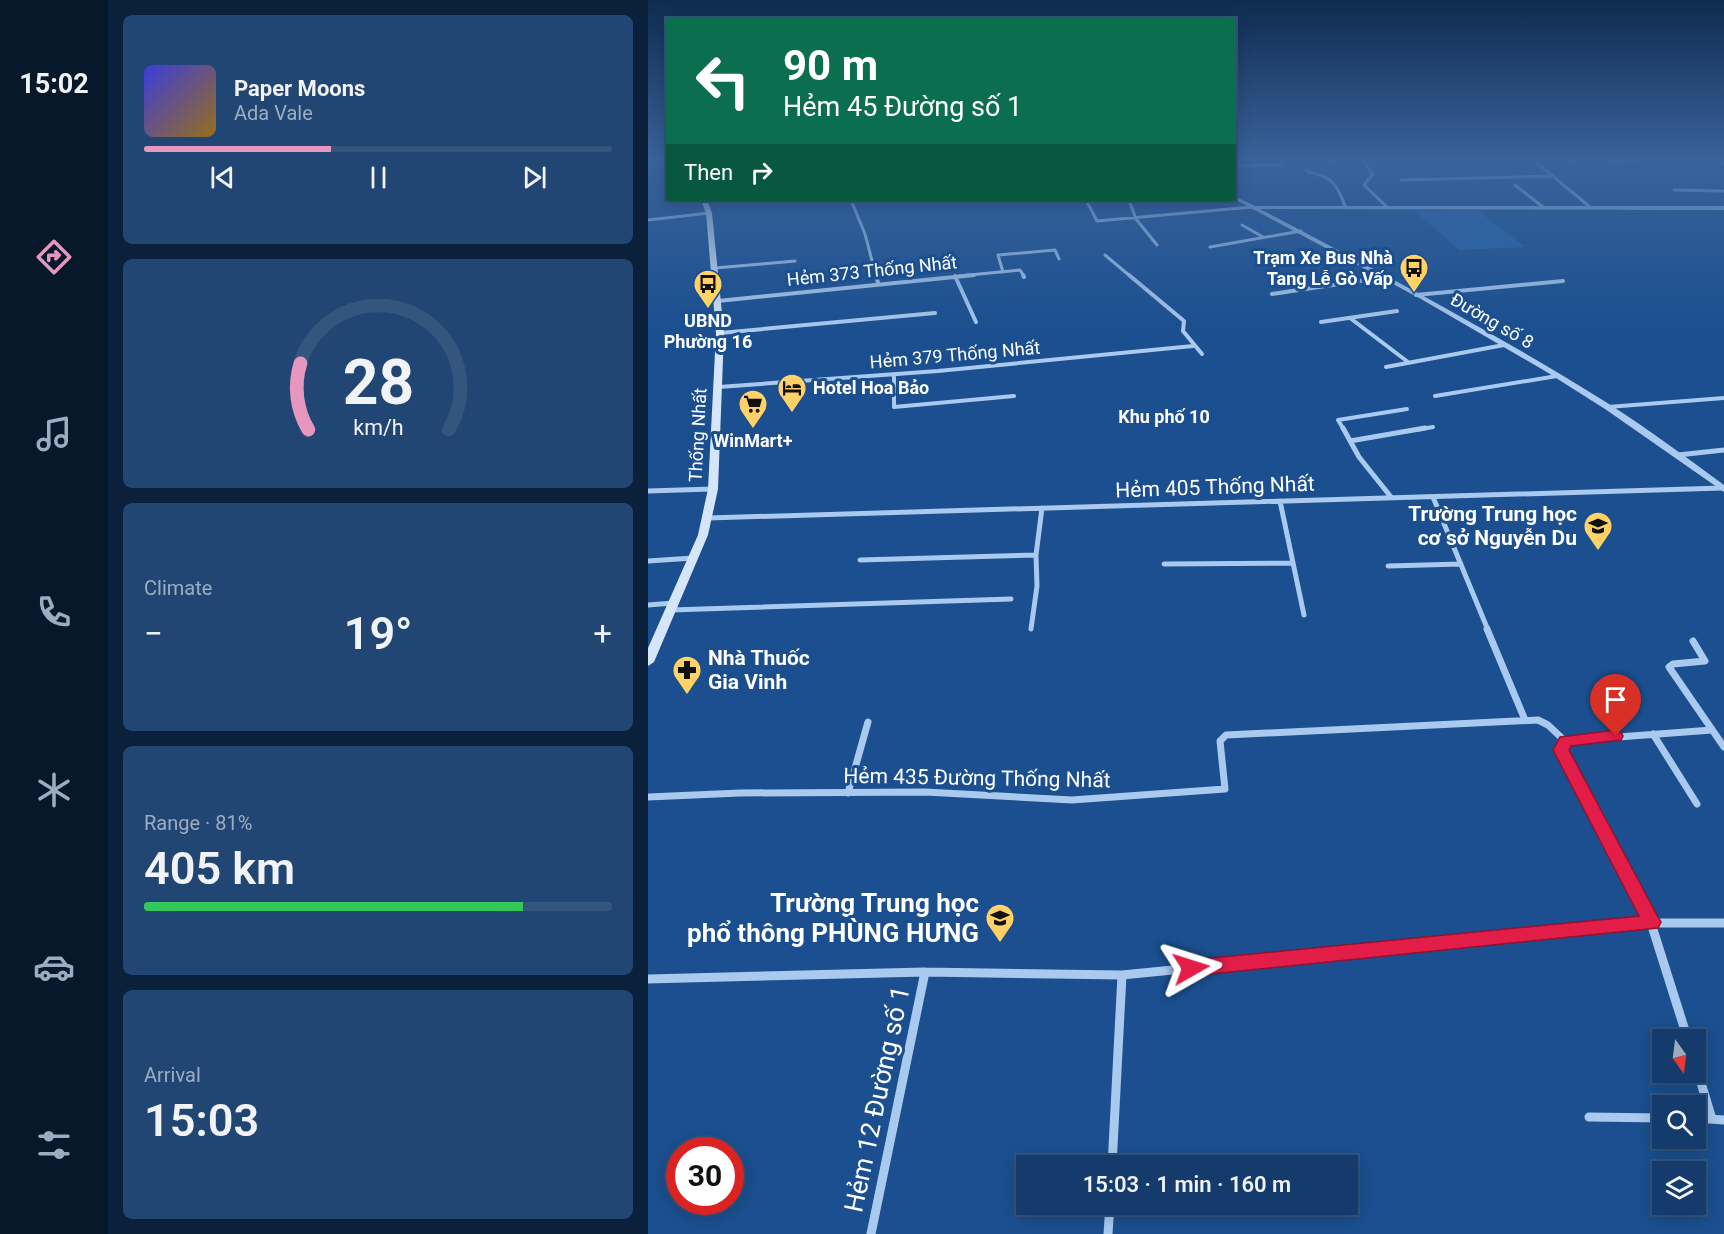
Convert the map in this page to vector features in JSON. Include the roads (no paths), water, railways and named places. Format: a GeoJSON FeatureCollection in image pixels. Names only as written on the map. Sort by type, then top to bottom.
{"type":"FeatureCollection","features":[{"type":"Feature","properties":{"kind":"main road","name":"Thống Nhất"},"geometry":{"type":"LineString","coordinates":[[648,662],[693,558],[708,518],[713,489],[720,333],[709,216]]}},
{"type":"Feature","properties":{"kind":"street"},"geometry":{"type":"LineString","coordinates":[[648,220],[686,216]]}},
{"type":"Feature","properties":{"kind":"street"},"geometry":{"type":"LineString","coordinates":[[857,216],[865,234],[878,283]]}},
{"type":"Feature","properties":{"kind":"street"},"geometry":{"type":"LineString","coordinates":[[1093,216],[1095,221],[1169,216]]}},
{"type":"Feature","properties":{"kind":"street"},"geometry":{"type":"LineString","coordinates":[[1135,216],[1158,244]]}},
{"type":"Feature","properties":{"kind":"street","name":"Đường số 8"},"geometry":{"type":"LineString","coordinates":[[1270,216],[1386,277],[1557,376],[1678,454],[1723,489]]}},
{"type":"Feature","properties":{"kind":"street"},"geometry":{"type":"LineString","coordinates":[[1242,225],[1263,238]]}},
{"type":"Feature","properties":{"kind":"street"},"geometry":{"type":"LineString","coordinates":[[1210,247],[1301,231]]}},
{"type":"Feature","properties":{"kind":"street"},"geometry":{"type":"LineString","coordinates":[[1003,272],[998,255],[1055,250],[1059,259]]}},
{"type":"Feature","properties":{"kind":"street"},"geometry":{"type":"LineString","coordinates":[[1105,255],[1184,321],[1183,331],[1193,346],[1202,354]]}},
{"type":"Feature","properties":{"kind":"street"},"geometry":{"type":"LineString","coordinates":[[715,268],[795,261]]}},
{"type":"Feature","properties":{"kind":"street","name":"Hẻm 373 Thống Nhất"},"geometry":{"type":"LineString","coordinates":[[718,301],[1020,270],[1024,277]]}},
{"type":"Feature","properties":{"kind":"street"},"geometry":{"type":"LineString","coordinates":[[955,276],[976,322]]}},
{"type":"Feature","properties":{"kind":"street"},"geometry":{"type":"LineString","coordinates":[[1272,294],[1386,277]]}},
{"type":"Feature","properties":{"kind":"street"},"geometry":{"type":"LineString","coordinates":[[1416,295],[1563,281]]}},
{"type":"Feature","properties":{"kind":"street"},"geometry":{"type":"LineString","coordinates":[[1321,322],[1397,311]]}},
{"type":"Feature","properties":{"kind":"street"},"geometry":{"type":"LineString","coordinates":[[720,333],[935,313]]}},
{"type":"Feature","properties":{"kind":"street"},"geometry":{"type":"LineString","coordinates":[[1350,318],[1408,362]]}},
{"type":"Feature","properties":{"kind":"street"},"geometry":{"type":"LineString","coordinates":[[1386,367],[1504,345]]}},
{"type":"Feature","properties":{"kind":"street","name":"Hẻm 379 Thống Nhất"},"geometry":{"type":"LineString","coordinates":[[719,387],[894,374],[1193,346]]}},
{"type":"Feature","properties":{"kind":"street"},"geometry":{"type":"LineString","coordinates":[[894,374],[894,406],[1014,396]]}},
{"type":"Feature","properties":{"kind":"street"},"geometry":{"type":"LineString","coordinates":[[1435,396],[1557,376]]}},
{"type":"Feature","properties":{"kind":"street"},"geometry":{"type":"LineString","coordinates":[[1608,407],[1724,398]]}},
{"type":"Feature","properties":{"kind":"street"},"geometry":{"type":"LineString","coordinates":[[1391,497],[1350,441],[1338,420],[1407,409]]}},
{"type":"Feature","properties":{"kind":"street"},"geometry":{"type":"LineString","coordinates":[[1350,441],[1433,427]]}},
{"type":"Feature","properties":{"kind":"street"},"geometry":{"type":"LineString","coordinates":[[1678,454],[1724,450]]}},
{"type":"Feature","properties":{"kind":"street"},"geometry":{"type":"LineString","coordinates":[[648,491],[713,489]]}},
{"type":"Feature","properties":{"kind":"street","name":"Hẻm 405 Thống Nhất"},"geometry":{"type":"LineString","coordinates":[[708,518],[1723,489]]}},
{"type":"Feature","properties":{"kind":"street"},"geometry":{"type":"LineString","coordinates":[[1432,497],[1525,720]]}},
{"type":"Feature","properties":{"kind":"street"},"geometry":{"type":"LineString","coordinates":[[1280,501],[1304,615]]}},
{"type":"Feature","properties":{"kind":"street"},"geometry":{"type":"LineString","coordinates":[[1031,629],[1037,586],[1036,555],[1042,508]]}},
{"type":"Feature","properties":{"kind":"street"},"geometry":{"type":"LineString","coordinates":[[860,560],[1036,555]]}},
{"type":"Feature","properties":{"kind":"street"},"geometry":{"type":"LineString","coordinates":[[648,561],[693,558]]}},
{"type":"Feature","properties":{"kind":"street"},"geometry":{"type":"LineString","coordinates":[[1164,564],[1293,563]]}},
{"type":"Feature","properties":{"kind":"street"},"geometry":{"type":"LineString","coordinates":[[1388,566],[1461,564]]}},
{"type":"Feature","properties":{"kind":"street"},"geometry":{"type":"LineString","coordinates":[[648,604],[673,606],[1011,599]]}},
{"type":"Feature","properties":{"kind":"street"},"geometry":{"type":"LineString","coordinates":[[1693,641],[1705,661],[1672,664],[1669,667],[1724,747]]}},
{"type":"Feature","properties":{"kind":"street","name":"Hẻm 435 Đường Thống Nhất"},"geometry":{"type":"LineString","coordinates":[[648,797],[740,793],[925,792],[1072,800],[1225,789],[1220,741],[1226,735],[1538,720],[1548,725],[1565,741]]}},
{"type":"Feature","properties":{"kind":"street"},"geometry":{"type":"LineString","coordinates":[[848,793],[868,722]]}},
{"type":"Feature","properties":{"kind":"street"},"geometry":{"type":"LineString","coordinates":[[1685,1029],[1651,922],[1561,750],[1565,741],[1712,730]]}},
{"type":"Feature","properties":{"kind":"street"},"geometry":{"type":"LineString","coordinates":[[1653,734],[1697,804]]}},
{"type":"Feature","properties":{"kind":"street"},"geometry":{"type":"LineString","coordinates":[[648,979],[925,972],[1122,975],[1651,922],[1724,923]]}},
{"type":"Feature","properties":{"kind":"street","name":"Hẻm 12 Đường số 1"},"geometry":{"type":"LineString","coordinates":[[871,1234],[925,972]]}},
{"type":"Feature","properties":{"kind":"street"},"geometry":{"type":"LineString","coordinates":[[1113,1155],[1122,975]]}},
{"type":"Feature","properties":{"kind":"street"},"geometry":{"type":"LineString","coordinates":[[1701,1083],[1712,1119]]}},
{"type":"Feature","properties":{"kind":"street"},"geometry":{"type":"LineString","coordinates":[[1589,1117],[1652,1118]]}},
{"type":"Feature","properties":{"kind":"street"},"geometry":{"type":"LineString","coordinates":[[1706,1119],[1724,1120]]}},
{"type":"Feature","properties":{"kind":"street"},"geometry":{"type":"LineString","coordinates":[[1108,1234],[1109,1215]]}},
{"type":"Feature","properties":{"kind":"place","name":"Trạm Xe Bus Nhà Tang Lễ Gò Vấp"},"geometry":{"type":"Point","coordinates":[1414,294]}},
{"type":"Feature","properties":{"kind":"place","name":"UBND Phường 16"},"geometry":{"type":"Point","coordinates":[708,310]}},
{"type":"Feature","properties":{"kind":"place","name":"Hotel Hoa Bảo"},"geometry":{"type":"Point","coordinates":[792,414]}},
{"type":"Feature","properties":{"kind":"place","name":"WinMart+"},"geometry":{"type":"Point","coordinates":[753,430]}},
{"type":"Feature","properties":{"kind":"place","name":"Trường Trung học cơ sở Nguyễn Du"},"geometry":{"type":"Point","coordinates":[1598,552]}},
{"type":"Feature","properties":{"kind":"place","name":"Nhà Thuốc Gia Vinh"},"geometry":{"type":"Point","coordinates":[687,696]}},
{"type":"Feature","properties":{"kind":"place","name":"Trường Trung học phổ thông PHÙNG HƯNG"},"geometry":{"type":"Point","coordinates":[1000,944]}},
{"type":"Feature","properties":{"kind":"district","name":"Khu phố 10"},"geometry":{"type":"Point","coordinates":[1164,417]}}]}
